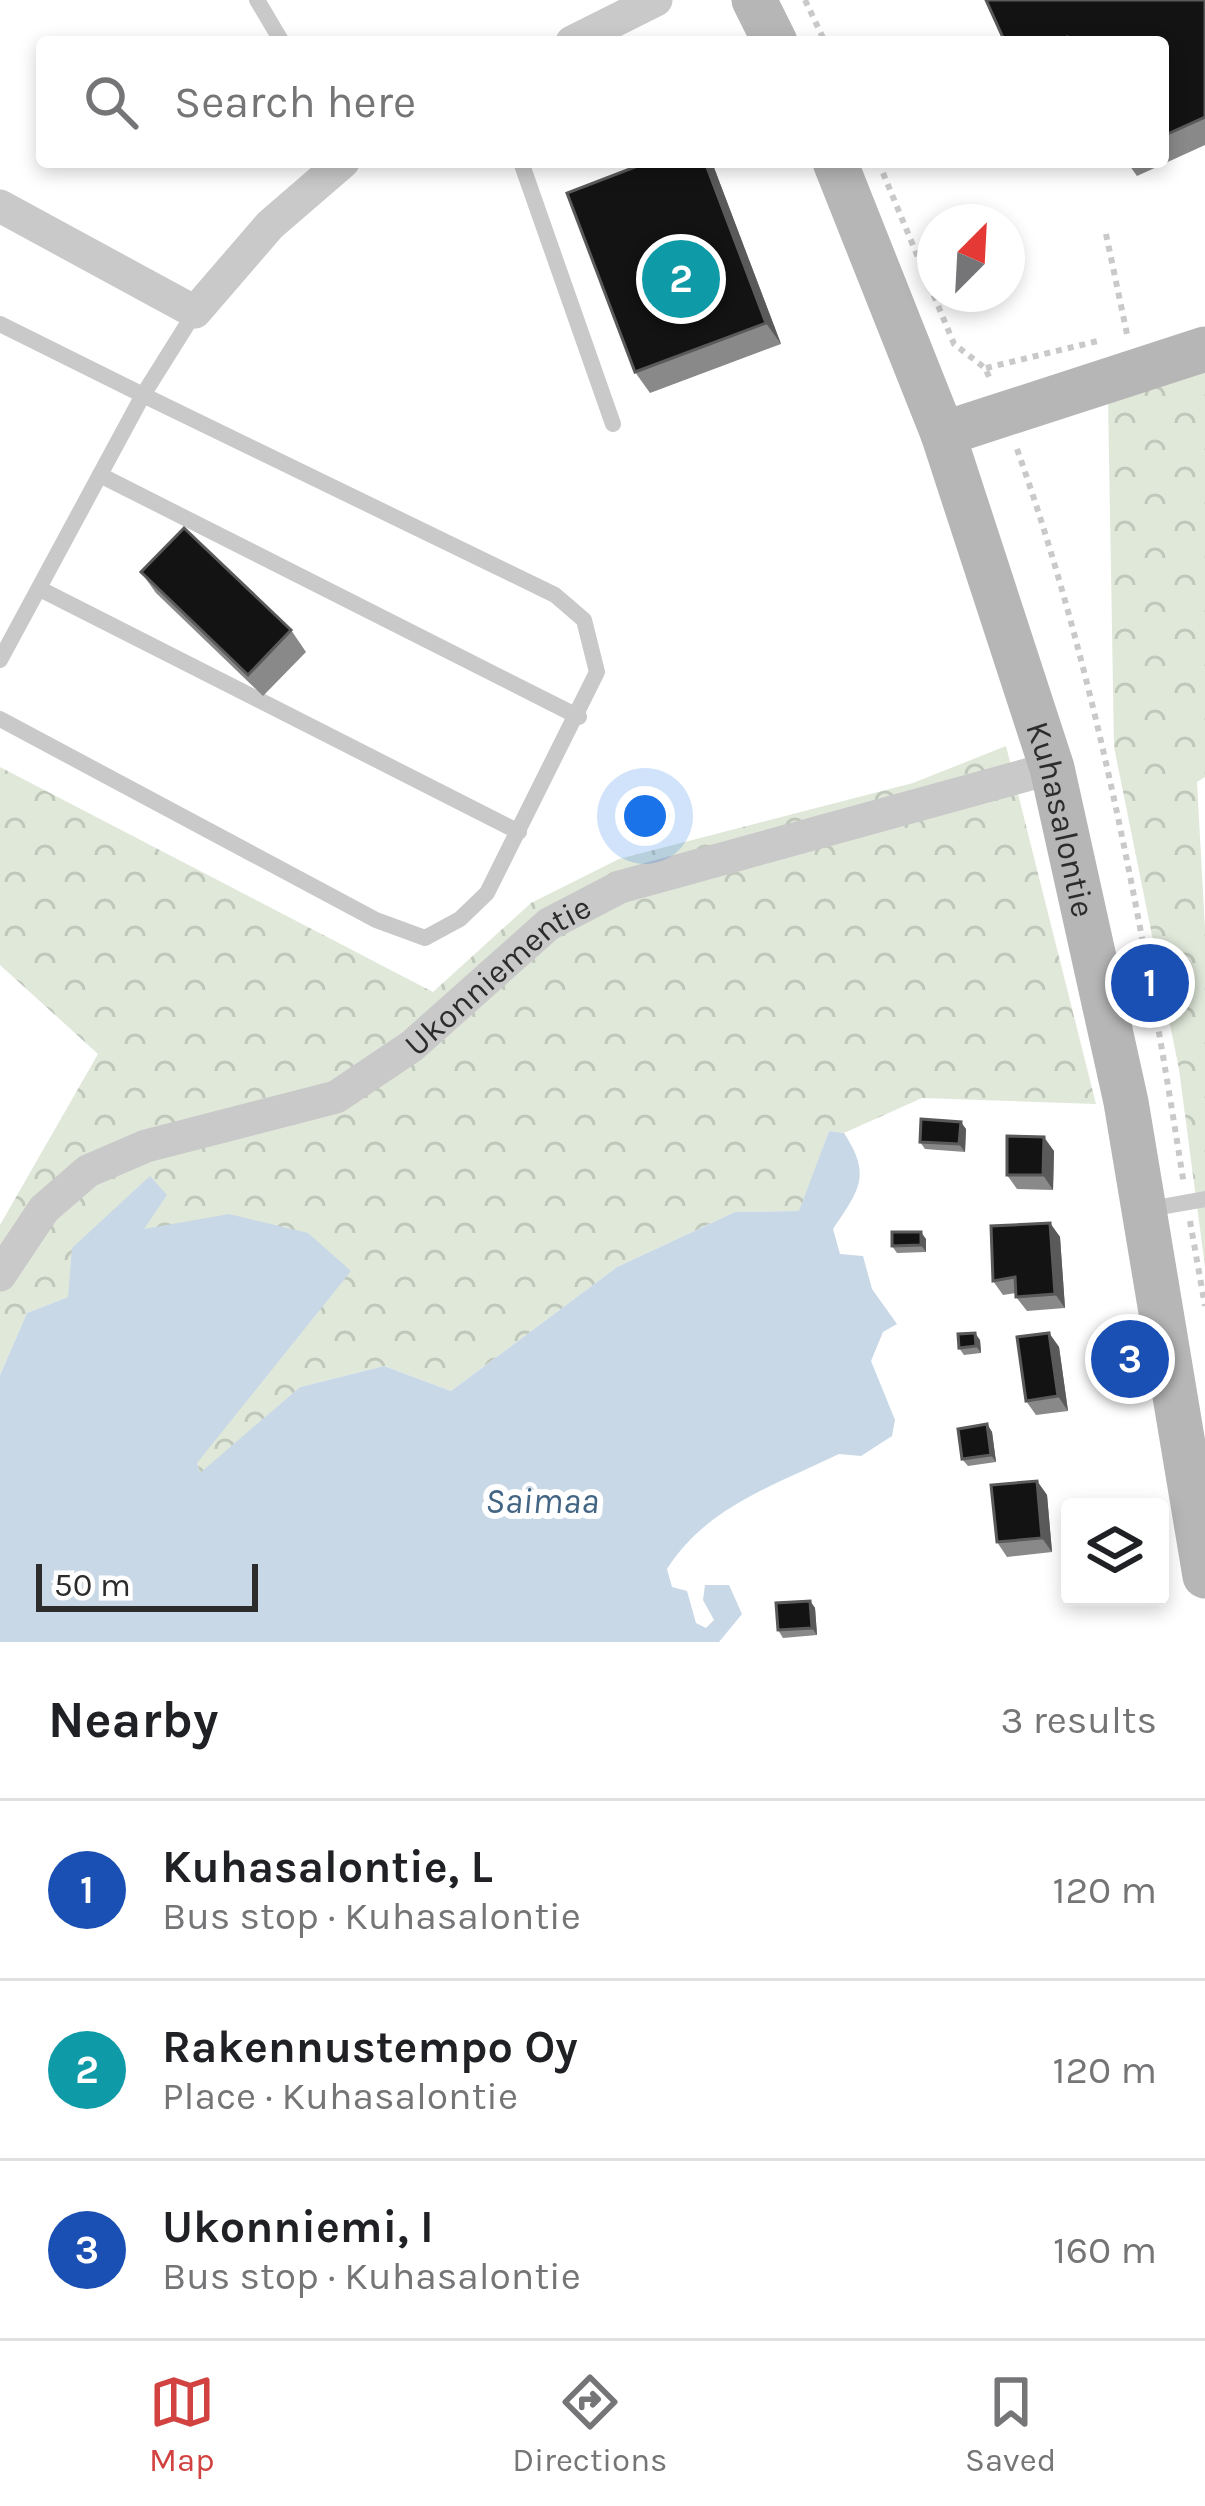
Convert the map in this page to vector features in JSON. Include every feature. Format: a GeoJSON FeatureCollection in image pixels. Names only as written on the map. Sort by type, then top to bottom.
{"type":"FeatureCollection","features":[{"type":"Feature","properties":{"kind":"main road"},"geometry":{"type":"LineString","coordinates":[[754,0],[772,36]]}},
{"type":"Feature","properties":{"kind":"main road","name":"Kuhasalontie"},"geometry":{"type":"LineString","coordinates":[[837,168],[944,434],[1052,768],[1093,935],[1178,1204],[1205,1576]]}},
{"type":"Feature","properties":{"kind":"main road"},"geometry":{"type":"LineString","coordinates":[[944,434],[1004,410],[1205,349]]}},
{"type":"Feature","properties":{"kind":"street"},"geometry":{"type":"LineString","coordinates":[[582,36],[633,5]]}},
{"type":"Feature","properties":{"kind":"street"},"geometry":{"type":"LineString","coordinates":[[0,206],[195,312],[270,225],[336,168]]}},
{"type":"Feature","properties":{"kind":"street","name":"Ukonniementie"},"geometry":{"type":"LineString","coordinates":[[0,1274],[44,1209],[88,1171],[163,1141],[336,1097],[412,1046],[549,924],[620,887],[1052,768]]}},
{"type":"Feature","properties":{"kind":"lane"},"geometry":{"type":"LineString","coordinates":[[257,0],[278,36]]}},
{"type":"Feature","properties":{"kind":"lane"},"geometry":{"type":"LineString","coordinates":[[523,168],[613,424]]}},
{"type":"Feature","properties":{"kind":"lane"},"geometry":{"type":"LineString","coordinates":[[0,661],[143,395],[195,312]]}},
{"type":"Feature","properties":{"kind":"lane"},"geometry":{"type":"LineString","coordinates":[[0,324],[555,596],[584,620],[597,673],[487,893],[460,919],[425,938],[376,920],[0,719]]}},
{"type":"Feature","properties":{"kind":"lane"},"geometry":{"type":"LineString","coordinates":[[100,475],[579,717]]}},
{"type":"Feature","properties":{"kind":"lane"},"geometry":{"type":"LineString","coordinates":[[40,589],[519,832]]}},
{"type":"Feature","properties":{"kind":"path"},"geometry":{"type":"LineString","coordinates":[[805,0],[823,36]]}},
{"type":"Feature","properties":{"kind":"path"},"geometry":{"type":"LineString","coordinates":[[880,168],[953,344],[985,368],[1004,410],[1064,604],[1140,931],[1178,1204],[1205,1306]]}},
{"type":"Feature","properties":{"kind":"path"},"geometry":{"type":"LineString","coordinates":[[1106,234],[1127,334]]}},
{"type":"Feature","properties":{"kind":"green space"},"geometry":{"type":"Polygon","coordinates":[[[1205,368],[1205,777],[1197,782],[1205,929],[1205,1267],[1179,1069],[1114,747],[1108,397],[1205,368]]]}},
{"type":"Feature","properties":{"kind":"green space"},"geometry":{"type":"Polygon","coordinates":[[[1006,746],[1096,1104],[922,1098],[844,1133],[829,1131],[800,1211],[735,1212],[617,1267],[451,1391],[384,1366],[300,1387],[200,1474],[197,1463],[68,1297],[27,1313],[0,1375],[0,1225],[98,1054],[0,965],[0,767],[433,992],[531,903],[619,859],[913,783],[1006,746]]]}},
{"type":"Feature","properties":{"kind":"water","name":"Saimaa"},"geometry":{"type":"Polygon","coordinates":[[[829,1131],[844,1133],[860,1172],[855,1193],[833,1229],[840,1254],[863,1256],[872,1289],[897,1324],[883,1332],[871,1361],[895,1420],[892,1436],[861,1456],[839,1454],[744,1500],[701,1529],[683,1548],[667,1569],[672,1587],[687,1591],[696,1623],[706,1628],[714,1620],[703,1600],[705,1585],[729,1585],[742,1614],[719,1642],[0,1642],[0,1375],[27,1313],[68,1297],[72,1248],[150,1176],[167,1195],[144,1229],[229,1214],[308,1233],[351,1271],[197,1463],[200,1473],[300,1387],[384,1366],[451,1391],[617,1267],[735,1212],[799,1211],[829,1131]]]}},
{"type":"Feature","properties":{"kind":"building"},"geometry":{"type":"Polygon","coordinates":[[[986,0],[1205,0],[1205,117],[1169,133],[1169,36],[1002,36],[986,0]]]}},
{"type":"Feature","properties":{"kind":"building"},"geometry":{"type":"Polygon","coordinates":[[[632,168],[707,168],[766,323],[635,372],[567,193],[632,168]]]}},
{"type":"Feature","properties":{"kind":"building"},"geometry":{"type":"Polygon","coordinates":[[[184,528],[291,630],[248,675],[141,572],[184,528]]]}},
{"type":"Feature","properties":{"kind":"building"},"geometry":{"type":"Polygon","coordinates":[[[921,1119],[961,1122],[959,1144],[920,1142],[921,1119]]]}},
{"type":"Feature","properties":{"kind":"building"},"geometry":{"type":"Polygon","coordinates":[[[1007,1136],[1044,1137],[1043,1175],[1007,1175],[1007,1136]]]}},
{"type":"Feature","properties":{"kind":"building"},"geometry":{"type":"Polygon","coordinates":[[[1050,1223],[1055,1294],[1016,1297],[1015,1277],[993,1281],[991,1226],[1050,1223]]]}},
{"type":"Feature","properties":{"kind":"building"},"geometry":{"type":"Polygon","coordinates":[[[892,1232],[921,1232],[921,1245],[892,1246],[892,1232]]]}},
{"type":"Feature","properties":{"kind":"building"},"geometry":{"type":"Polygon","coordinates":[[[975,1333],[976,1346],[959,1348],[958,1334],[975,1333]]]}},
{"type":"Feature","properties":{"kind":"building"},"geometry":{"type":"Polygon","coordinates":[[[1049,1333],[1058,1396],[1026,1401],[1017,1337],[1049,1333]]]}},
{"type":"Feature","properties":{"kind":"building"},"geometry":{"type":"Polygon","coordinates":[[[987,1424],[991,1455],[962,1459],[958,1429],[987,1424]]]}},
{"type":"Feature","properties":{"kind":"building"},"geometry":{"type":"Polygon","coordinates":[[[1037,1481],[1042,1538],[997,1542],[991,1485],[1037,1481]]]}},
{"type":"Feature","properties":{"kind":"building"},"geometry":{"type":"Polygon","coordinates":[[[810,1601],[812,1628],[778,1630],[776,1603],[810,1601]]]}},
{"type":"Feature","properties":{"kind":"place","name":"Rakennustempo Oy"},"geometry":{"type":"Point","coordinates":[681,279]}},
{"type":"Feature","properties":{"kind":"place","name":"Kuhasalontie, L"},"geometry":{"type":"Point","coordinates":[1150,983]}},
{"type":"Feature","properties":{"kind":"place","name":"Ukonniemi, I"},"geometry":{"type":"Point","coordinates":[1130,1359]}}]}
